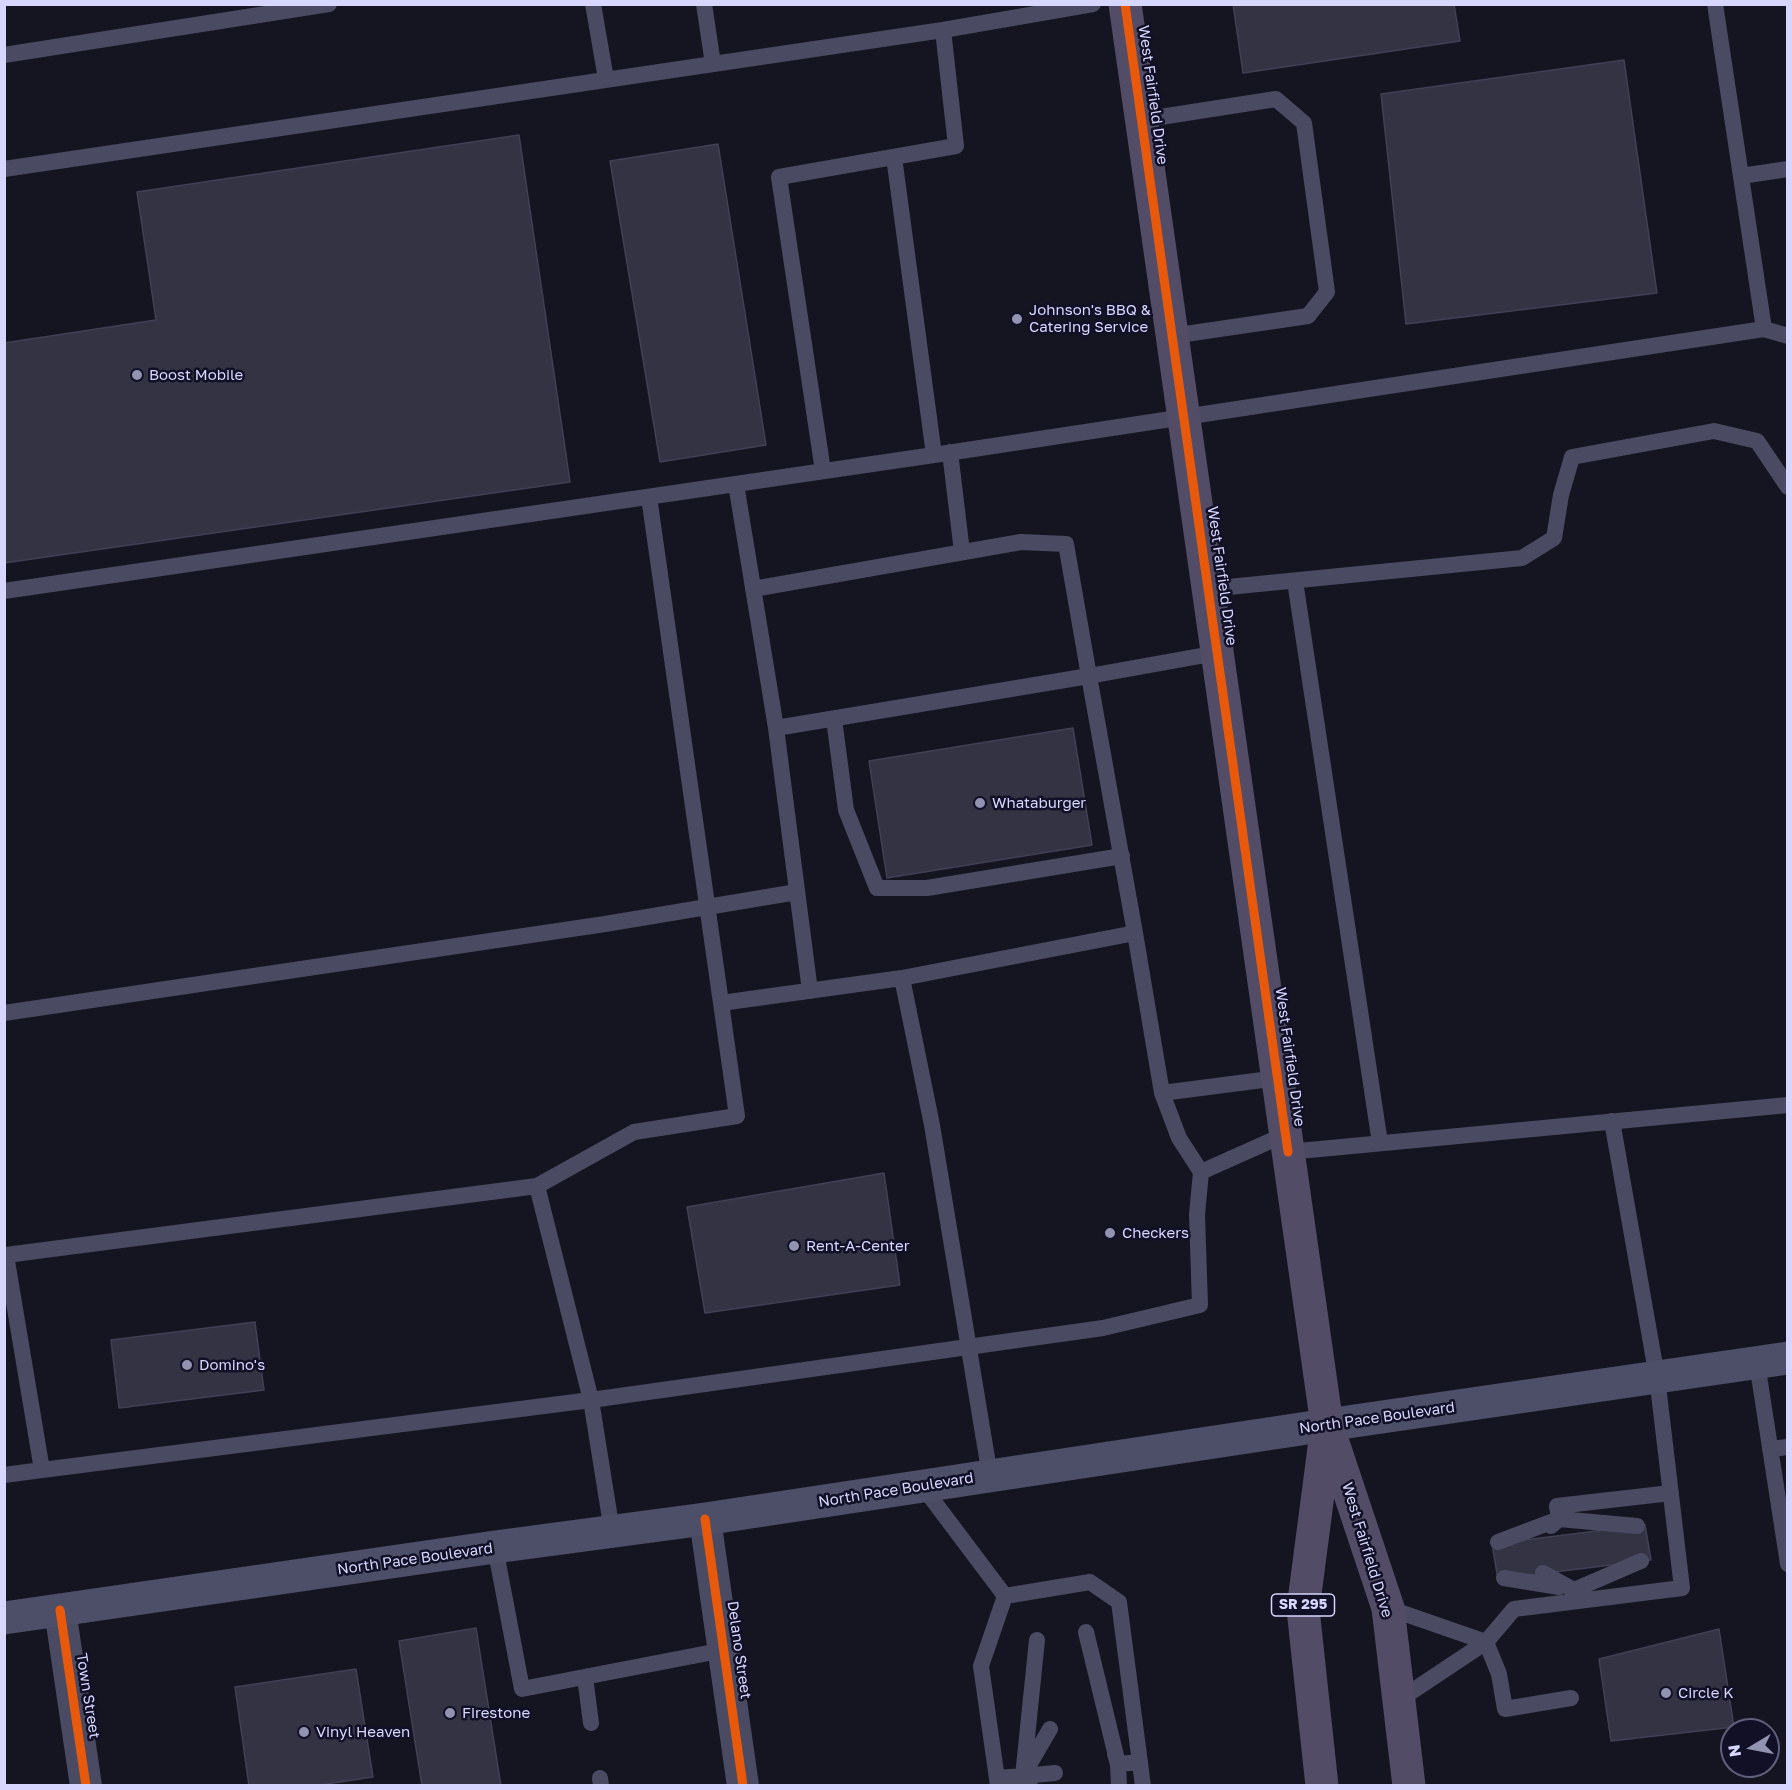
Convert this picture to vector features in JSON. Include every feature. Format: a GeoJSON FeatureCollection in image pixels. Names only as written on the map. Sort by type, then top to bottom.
{"type":"FeatureCollection","features":[{"type":"Feature","properties":{"kind":"main road","name":"West Fairfield Drive"},"geometry":{"type":"LineString","coordinates":[[1125,4],[1327,1425],[1388,1608],[1409,1785]]}},
{"type":"Feature","properties":{"kind":"main road","name":"North Pace Boulevard"},"geometry":{"type":"LineString","coordinates":[[4,1618],[705,1519],[1327,1425],[1772,1361]]}},
{"type":"Feature","properties":{"kind":"main road","name":"West Fairfield Drive"},"geometry":{"type":"LineString","coordinates":[[1322,1785],[1303,1609],[1327,1425]]}},
{"type":"Feature","properties":{"kind":"street","name":"Delano Street"},"geometry":{"type":"LineString","coordinates":[[705,1519],[743,1785]]}},
{"type":"Feature","properties":{"kind":"street","name":"Town Street"},"geometry":{"type":"LineString","coordinates":[[60,1610],[86,1785]]}},
{"type":"Feature","properties":{"kind":"lane"},"geometry":{"type":"LineString","coordinates":[[4,55],[329,4]]}},
{"type":"Feature","properties":{"kind":"lane"},"geometry":{"type":"LineString","coordinates":[[593,4],[606,79]]}},
{"type":"Feature","properties":{"kind":"lane"},"geometry":{"type":"LineString","coordinates":[[704,4],[713,64]]}},
{"type":"Feature","properties":{"kind":"lane"},"geometry":{"type":"LineString","coordinates":[[4,169],[943,30],[1093,4]]}},
{"type":"Feature","properties":{"kind":"lane"},"geometry":{"type":"LineString","coordinates":[[1715,4],[1764,329]]}},
{"type":"Feature","properties":{"kind":"lane"},"geometry":{"type":"LineString","coordinates":[[823,471],[779,177],[956,146],[943,30]]}},
{"type":"Feature","properties":{"kind":"lane"},"geometry":{"type":"LineString","coordinates":[[1141,120],[1276,99],[1304,123],[1327,292],[1308,316],[1172,336]]}},
{"type":"Feature","properties":{"kind":"lane"},"geometry":{"type":"LineString","coordinates":[[894,157],[942,454],[962,552]]}},
{"type":"Feature","properties":{"kind":"lane"},"geometry":{"type":"LineString","coordinates":[[1742,177],[1788,169]]}},
{"type":"Feature","properties":{"kind":"lane"},"geometry":{"type":"LineString","coordinates":[[4,591],[942,454],[1764,329],[1788,336]]}},
{"type":"Feature","properties":{"kind":"lane"},"geometry":{"type":"LineString","coordinates":[[1208,589],[1522,558],[1554,538],[1561,495],[1572,457],[1714,431],[1757,441],[1788,487]]}},
{"type":"Feature","properties":{"kind":"lane"},"geometry":{"type":"LineString","coordinates":[[736,484],[776,728],[810,991]]}},
{"type":"Feature","properties":{"kind":"lane"},"geometry":{"type":"LineString","coordinates":[[42,1470],[5,1251],[537,1186],[634,1132],[736,1116],[649,497]]}},
{"type":"Feature","properties":{"kind":"lane"},"geometry":{"type":"LineString","coordinates":[[4,1475],[591,1400],[1103,1328],[1200,1305],[1197,1215],[1201,1172],[1179,1138],[1162,1093],[1066,544],[1021,542],[753,589]]}},
{"type":"Feature","properties":{"kind":"lane"},"geometry":{"type":"LineString","coordinates":[[1295,581],[1380,1143]]}},
{"type":"Feature","properties":{"kind":"lane"},"geometry":{"type":"LineString","coordinates":[[776,728],[1217,653]]}},
{"type":"Feature","properties":{"kind":"lane"},"geometry":{"type":"LineString","coordinates":[[834,719],[846,810],[877,888],[927,888],[1122,856]]}},
{"type":"Feature","properties":{"kind":"lane"},"geometry":{"type":"LineString","coordinates":[[4,1013],[594,926],[797,892]]}},
{"type":"Feature","properties":{"kind":"lane"},"geometry":{"type":"LineString","coordinates":[[721,1003],[902,978],[1135,933]]}},
{"type":"Feature","properties":{"kind":"lane"},"geometry":{"type":"LineString","coordinates":[[902,978],[932,1125],[990,1476]]}},
{"type":"Feature","properties":{"kind":"lane"},"geometry":{"type":"LineString","coordinates":[[1162,1093],[1278,1078]]}},
{"type":"Feature","properties":{"kind":"lane"},"geometry":{"type":"LineString","coordinates":[[1201,1172],[1287,1143],[1380,1143],[1788,1105]]}},
{"type":"Feature","properties":{"kind":"lane"},"geometry":{"type":"LineString","coordinates":[[1399,1700],[1486,1642],[1514,1610],[1574,1596],[1682,1588],[1657,1377],[1612,1121]]}},
{"type":"Feature","properties":{"kind":"lane"},"geometry":{"type":"LineString","coordinates":[[537,1186],[591,1400],[612,1531]]}},
{"type":"Feature","properties":{"kind":"lane"},"geometry":{"type":"LineString","coordinates":[[1772,1361],[1770,1449],[1788,1564]]}},
{"type":"Feature","properties":{"kind":"lane"},"geometry":{"type":"LineString","coordinates":[[1770,1449],[1788,1447]]}},
{"type":"Feature","properties":{"kind":"lane"},"geometry":{"type":"LineString","coordinates":[[923,1487],[1005,1596]]}},
{"type":"Feature","properties":{"kind":"lane"},"geometry":{"type":"LineString","coordinates":[[1559,1519],[1557,1506],[1671,1493]]}},
{"type":"Feature","properties":{"kind":"lane"},"geometry":{"type":"LineString","coordinates":[[1559,1519],[1595,1531]]}},
{"type":"Feature","properties":{"kind":"lane"},"geometry":{"type":"LineString","coordinates":[[1538,1538],[1559,1519]]}},
{"type":"Feature","properties":{"kind":"lane"},"geometry":{"type":"LineString","coordinates":[[1498,1542],[1559,1519],[1637,1526]]}},
{"type":"Feature","properties":{"kind":"lane"},"geometry":{"type":"LineString","coordinates":[[495,1547],[522,1689],[724,1650]]}},
{"type":"Feature","properties":{"kind":"lane"},"geometry":{"type":"LineString","coordinates":[[1504,1578],[1574,1596],[1641,1561]]}},
{"type":"Feature","properties":{"kind":"lane"},"geometry":{"type":"LineString","coordinates":[[1574,1596],[1599,1566]]}},
{"type":"Feature","properties":{"kind":"lane"},"geometry":{"type":"LineString","coordinates":[[1543,1573],[1574,1596]]}},
{"type":"Feature","properties":{"kind":"lane"},"geometry":{"type":"LineString","coordinates":[[1005,1596],[1090,1582],[1119,1602],[1143,1785]]}},
{"type":"Feature","properties":{"kind":"lane"},"geometry":{"type":"LineString","coordinates":[[1005,1596],[981,1666],[997,1782],[1027,1783],[1055,1773]]}},
{"type":"Feature","properties":{"kind":"lane"},"geometry":{"type":"LineString","coordinates":[[1388,1608],[1486,1642],[1499,1674],[1505,1709],[1571,1698]]}},
{"type":"Feature","properties":{"kind":"lane"},"geometry":{"type":"LineString","coordinates":[[1086,1632],[1111,1765]]}},
{"type":"Feature","properties":{"kind":"lane"},"geometry":{"type":"LineString","coordinates":[[1027,1783],[1037,1640]]}},
{"type":"Feature","properties":{"kind":"lane"},"geometry":{"type":"LineString","coordinates":[[1090,1671],[1111,1765]]}},
{"type":"Feature","properties":{"kind":"lane"},"geometry":{"type":"LineString","coordinates":[[585,1677],[591,1723]]}},
{"type":"Feature","properties":{"kind":"lane"},"geometry":{"type":"LineString","coordinates":[[1027,1783],[1044,1678]]}},
{"type":"Feature","properties":{"kind":"lane"},"geometry":{"type":"LineString","coordinates":[[1097,1723],[1117,1785]]}},
{"type":"Feature","properties":{"kind":"lane"},"geometry":{"type":"LineString","coordinates":[[1027,1783],[1050,1729]]}},
{"type":"Feature","properties":{"kind":"lane"},"geometry":{"type":"LineString","coordinates":[[1111,1765],[1140,1762]]}},
{"type":"Feature","properties":{"kind":"building"},"geometry":{"type":"Polygon","coordinates":[[[1233,4],[1454,4],[1460,41],[1243,73],[1233,4]]]}},
{"type":"Feature","properties":{"kind":"building"},"geometry":{"type":"Polygon","coordinates":[[[1624,60],[1657,293],[1406,324],[1381,94],[1624,60]]]}},
{"type":"Feature","properties":{"kind":"building"},"geometry":{"type":"Polygon","coordinates":[[[519,135],[570,482],[4,563],[4,343],[156,320],[137,192],[519,135]]]}},
{"type":"Feature","properties":{"kind":"building"},"geometry":{"type":"Polygon","coordinates":[[[718,144],[766,445],[660,462],[610,161],[718,144]]]}},
{"type":"Feature","properties":{"kind":"building","name":"Whataburger"},"geometry":{"type":"Polygon","coordinates":[[[1073,728],[1092,845],[887,878],[869,761],[1073,728]]]}},
{"type":"Feature","properties":{"kind":"building","name":"Rent-A-Center"},"geometry":{"type":"Polygon","coordinates":[[[884,1173],[900,1285],[705,1313],[687,1207],[884,1173]]]}},
{"type":"Feature","properties":{"kind":"building","name":"Domino's"},"geometry":{"type":"Polygon","coordinates":[[[255,1322],[264,1390],[119,1408],[111,1340],[255,1322]]]}},
{"type":"Feature","properties":{"kind":"building"},"geometry":{"type":"Polygon","coordinates":[[[1645,1525],[1651,1560],[1498,1579],[1492,1544],[1645,1525]]]}},
{"type":"Feature","properties":{"kind":"building","name":"Firestone"},"geometry":{"type":"Polygon","coordinates":[[[476,1628],[501,1786],[422,1786],[399,1641],[476,1628]]]}},
{"type":"Feature","properties":{"kind":"building","name":"Circle K"},"geometry":{"type":"Polygon","coordinates":[[[1719,1629],[1733,1718],[1720,1718],[1720,1729],[1611,1741],[1599,1659],[1719,1629]]]}},
{"type":"Feature","properties":{"kind":"building","name":"Vinyl Heaven"},"geometry":{"type":"Polygon","coordinates":[[[356,1669],[373,1777],[313,1786],[249,1786],[235,1687],[356,1669]]]}},
{"type":"Feature","properties":{"kind":"cycle path"},"geometry":{"type":"LineString","coordinates":[[1125,4],[1288,1152]]}},
{"type":"Feature","properties":{"kind":"cycle path"},"geometry":{"type":"LineString","coordinates":[[705,1519],[743,1786]]}},
{"type":"Feature","properties":{"kind":"cycle path"},"geometry":{"type":"LineString","coordinates":[[60,1610],[86,1786]]}},
{"type":"Feature","properties":{"kind":"place","name":"Johnson's BBQ & Catering Service"},"geometry":{"type":"Point","coordinates":[1017,319]}},
{"type":"Feature","properties":{"kind":"place","name":"Boost Mobile"},"geometry":{"type":"Point","coordinates":[137,375]}},
{"type":"Feature","properties":{"kind":"place","name":"Whataburger"},"geometry":{"type":"Point","coordinates":[980,803]}},
{"type":"Feature","properties":{"kind":"place","name":"Checkers"},"geometry":{"type":"Point","coordinates":[1110,1233]}},
{"type":"Feature","properties":{"kind":"place","name":"Rent-A-Center"},"geometry":{"type":"Point","coordinates":[794,1246]}},
{"type":"Feature","properties":{"kind":"place","name":"Domino's"},"geometry":{"type":"Point","coordinates":[187,1365]}},
{"type":"Feature","properties":{"kind":"place","name":"Circle K"},"geometry":{"type":"Point","coordinates":[1666,1693]}},
{"type":"Feature","properties":{"kind":"place","name":"Firestone"},"geometry":{"type":"Point","coordinates":[450,1713]}},
{"type":"Feature","properties":{"kind":"place","name":"Vinyl Heaven"},"geometry":{"type":"Point","coordinates":[304,1732]}}]}
